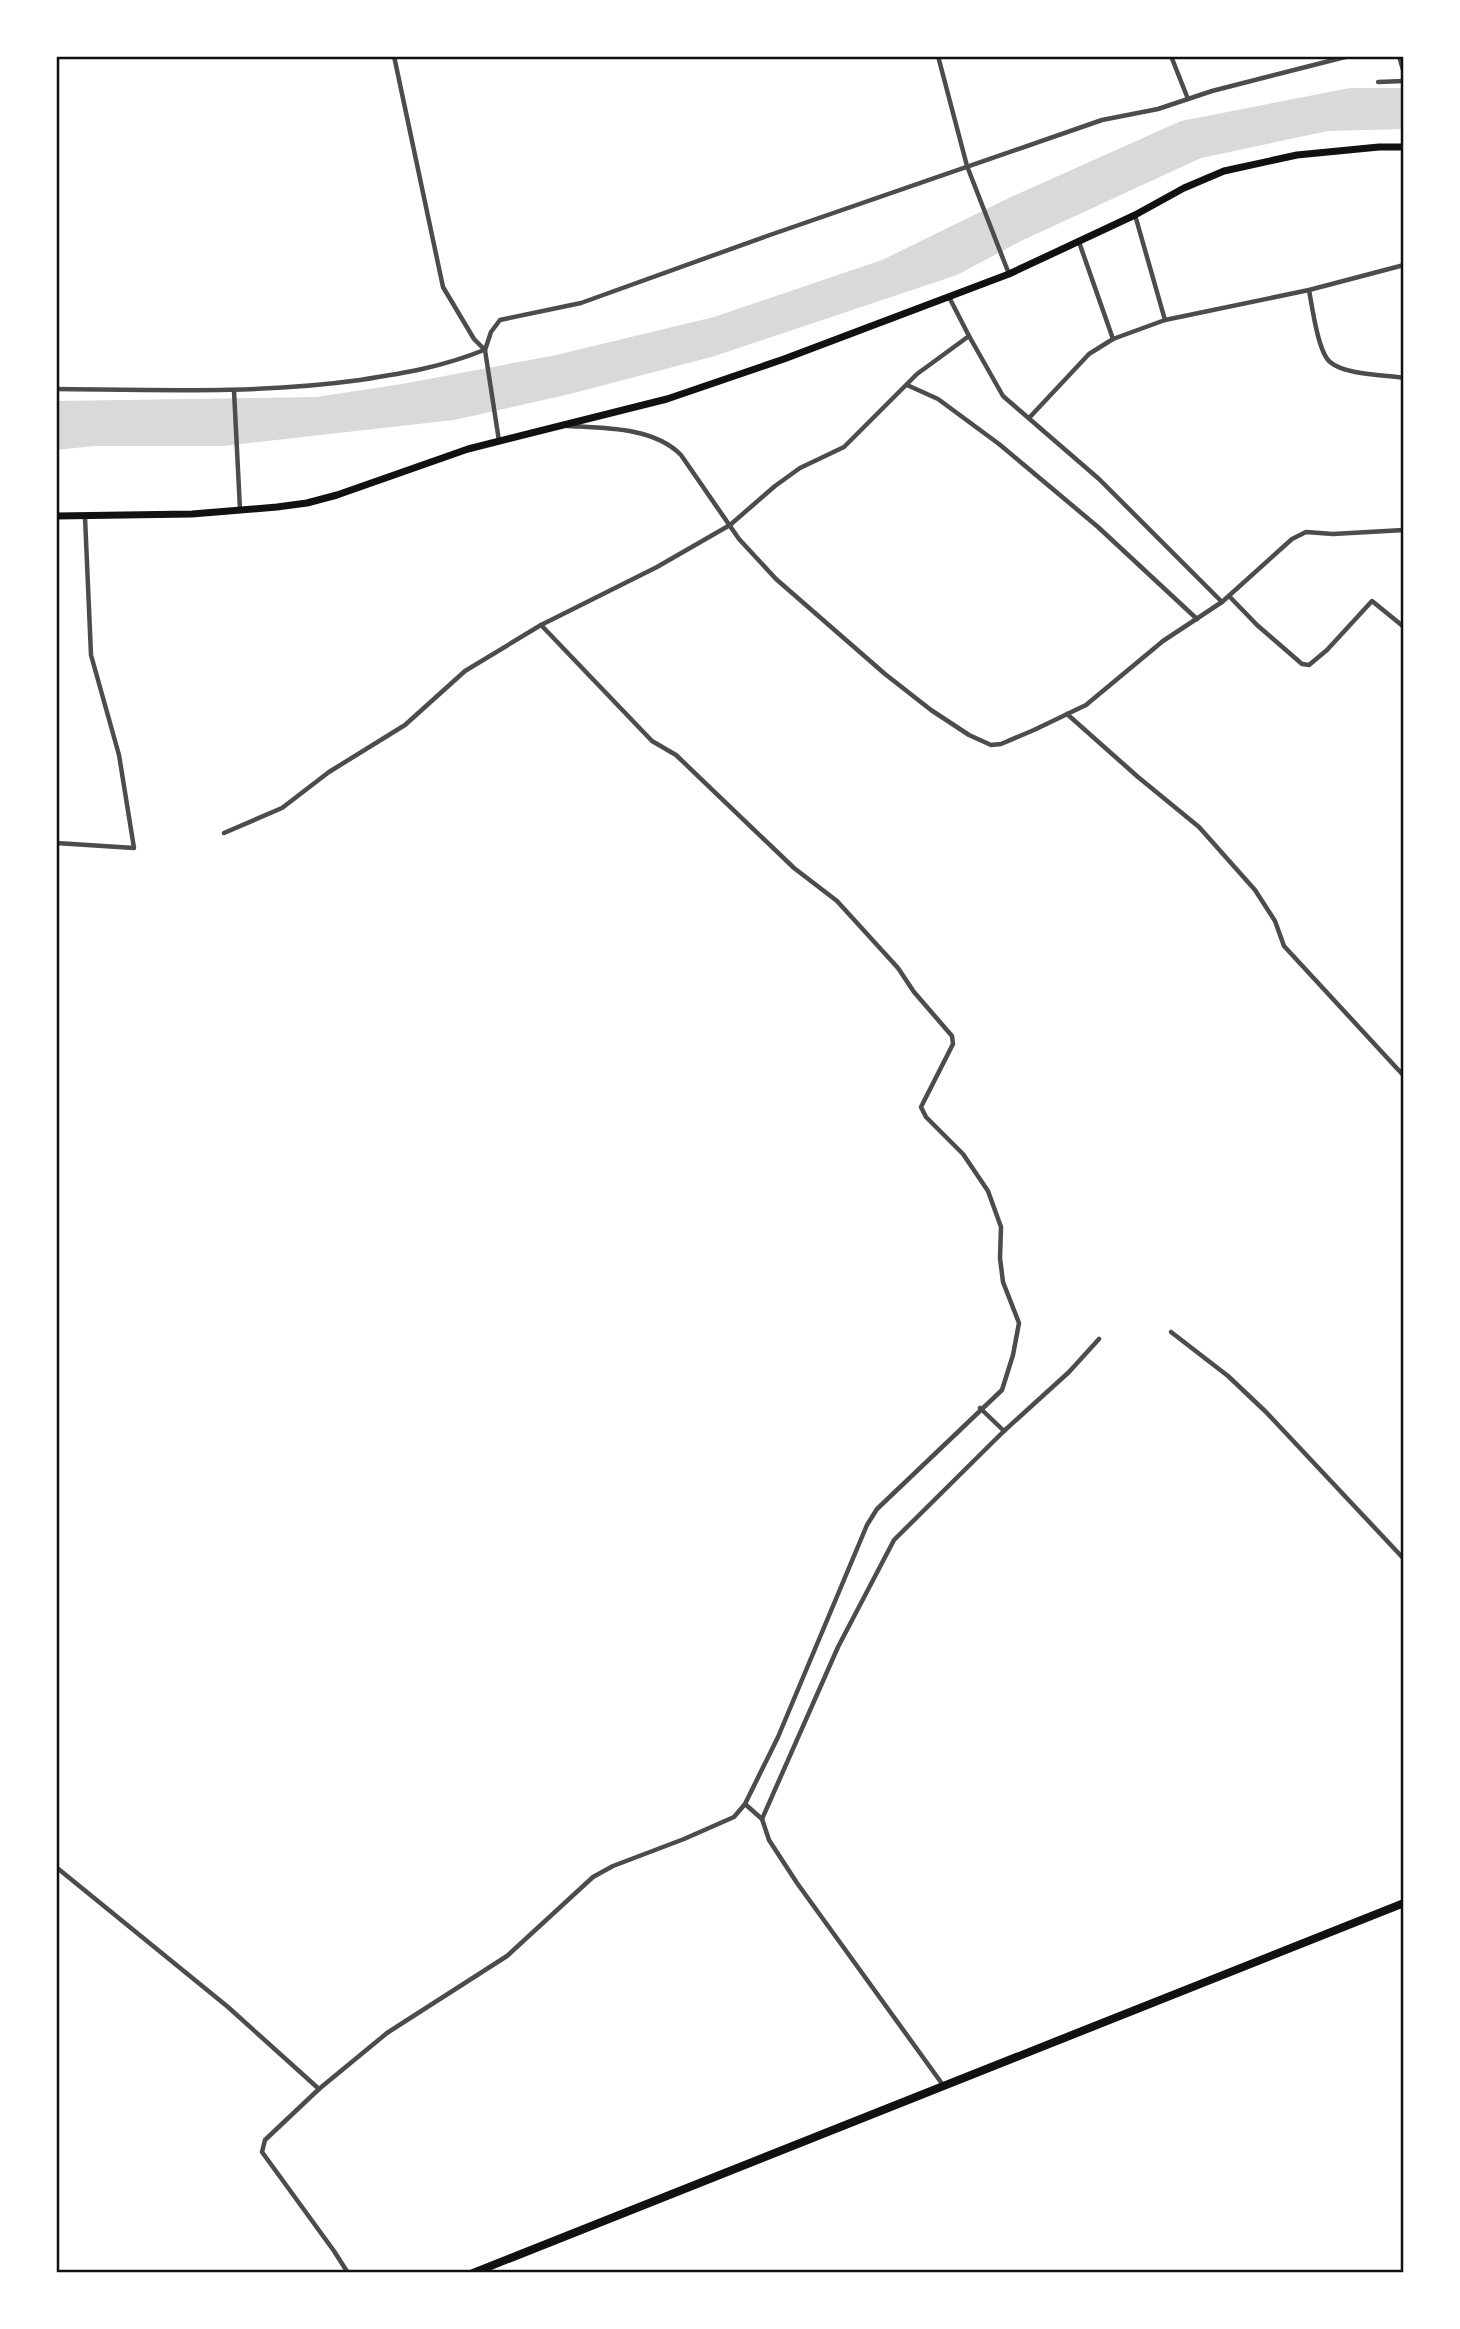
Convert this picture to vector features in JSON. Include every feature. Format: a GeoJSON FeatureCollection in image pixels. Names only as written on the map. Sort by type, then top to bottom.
{"type":"FeatureCollection","features":[{"type":"Feature","properties":{"kind":"highway"},"geometry":{"type":"LineString","coordinates":[[474,2273],[1404,1903]]}},
{"type":"Feature","properties":{"kind":"main road"},"geometry":{"type":"LineString","coordinates":[[56,516],[192,514],[307,503],[337,495],[441,457],[667,399],[733,378],[1009,274],[1135,215],[1208,177],[1241,166],[1297,155],[1379,147],[1404,148]]}},
{"type":"Feature","properties":{"kind":"street"},"geometry":{"type":"LineString","coordinates":[[394,56],[443,287],[474,339],[485,350]]}},
{"type":"Feature","properties":{"kind":"street"},"geometry":{"type":"LineString","coordinates":[[938,56],[967,166],[1009,274]]}},
{"type":"Feature","properties":{"kind":"street"},"geometry":{"type":"LineString","coordinates":[[1171,56],[1188,99]]}},
{"type":"Feature","properties":{"kind":"street"},"geometry":{"type":"LineString","coordinates":[[499,440],[485,350],[491,332],[500,320],[581,303],[1102,120],[1158,109],[1349,56]]}},
{"type":"Feature","properties":{"kind":"street"},"geometry":{"type":"LineString","coordinates":[[1399,56],[1404,73]]}},
{"type":"Feature","properties":{"kind":"street"},"geometry":{"type":"LineString","coordinates":[[1378,82],[1404,81]]}},
{"type":"Feature","properties":{"kind":"street"},"geometry":{"type":"LineString","coordinates":[[1135,215],[1165,320]]}},
{"type":"Feature","properties":{"kind":"street"},"geometry":{"type":"LineString","coordinates":[[1079,242],[1113,339]]}},
{"type":"Feature","properties":{"kind":"street"},"geometry":{"type":"LineString","coordinates":[[1029,418],[1089,354],[1113,339],[1165,320],[1308,290],[1404,265]]}},
{"type":"Feature","properties":{"kind":"street"},"geometry":{"type":"LineString","coordinates":[[1308,290],[1322,348],[1330,362],[1342,369],[1404,378]]}},
{"type":"Feature","properties":{"kind":"street"},"geometry":{"type":"LineString","coordinates":[[949,296],[968,337],[1003,396],[1099,479],[1222,602]]}},
{"type":"Feature","properties":{"kind":"street"},"geometry":{"type":"LineString","coordinates":[[224,833],[282,808],[329,772],[405,725],[466,671],[541,625],[657,567],[730,525],[800,468],[844,447],[917,374],[968,337]]}},
{"type":"Feature","properties":{"kind":"street"},"geometry":{"type":"LineString","coordinates":[[56,389],[234,391],[310,387],[443,366],[485,350]]}},
{"type":"Feature","properties":{"kind":"street"},"geometry":{"type":"LineString","coordinates":[[906,385],[938,399],[999,444],[1098,527],[1196,619]]}},
{"type":"Feature","properties":{"kind":"street"},"geometry":{"type":"LineString","coordinates":[[234,391],[240,509]]}},
{"type":"Feature","properties":{"kind":"street"},"geometry":{"type":"LineString","coordinates":[[563,425],[633,433],[672,447],[681,455],[740,539],[776,579],[885,674],[931,710],[969,735],[991,745],[1001,744],[1086,705],[1164,641],[1222,602],[1292,539],[1306,532],[1333,534],[1404,530]]}},
{"type":"Feature","properties":{"kind":"street"},"geometry":{"type":"LineString","coordinates":[[56,843],[134,848],[119,755],[91,655],[85,517]]}},
{"type":"Feature","properties":{"kind":"street"},"geometry":{"type":"LineString","coordinates":[[1229,596],[1257,625],[1302,664],[1309,665],[1327,650],[1372,601],[1404,627]]}},
{"type":"Feature","properties":{"kind":"street"},"geometry":{"type":"LineString","coordinates":[[348,2273],[262,2152],[265,2140],[387,2033],[508,1956],[593,1877],[613,1866],[734,1817],[746,1805],[778,1737],[867,1525],[877,1509],[1002,1390],[1019,1323],[1003,1282],[1000,1258],[1001,1227],[988,1191],[963,1154],[926,1117],[921,1107],[953,1044],[952,1036],[914,992],[898,968],[837,901],[794,868],[676,755],[652,741],[541,625]]}},
{"type":"Feature","properties":{"kind":"street"},"geometry":{"type":"LineString","coordinates":[[1067,714],[1138,778],[1199,827],[1255,890],[1275,921],[1284,946],[1404,1076]]}},
{"type":"Feature","properties":{"kind":"street"},"geometry":{"type":"LineString","coordinates":[[1171,1332],[1228,1376],[1266,1412],[1404,1559]]}},
{"type":"Feature","properties":{"kind":"street"},"geometry":{"type":"LineString","coordinates":[[760,1818],[838,1647],[894,1540],[1002,1429],[1069,1372],[1098,1339]]}},
{"type":"Feature","properties":{"kind":"street"},"geometry":{"type":"LineString","coordinates":[[981,1408],[1002,1429]]}},
{"type":"Feature","properties":{"kind":"street"},"geometry":{"type":"LineString","coordinates":[[746,1805],[760,1818],[769,1840],[797,1882],[943,2085]]}},
{"type":"Feature","properties":{"kind":"street"},"geometry":{"type":"LineString","coordinates":[[56,1867],[228,2007],[319,2090]]}},
{"type":"Feature","properties":{"kind":"shaded area"},"geometry":{"type":"Polygon","coordinates":[[[1350,88],[1404,88],[1404,129],[1328,131],[1201,158],[1021,241],[957,275],[715,356],[570,394],[454,420],[223,446],[94,446],[56,450],[56,401],[316,397],[556,355],[714,317],[882,260],[1011,197],[1181,121],[1350,88]]]}}]}
